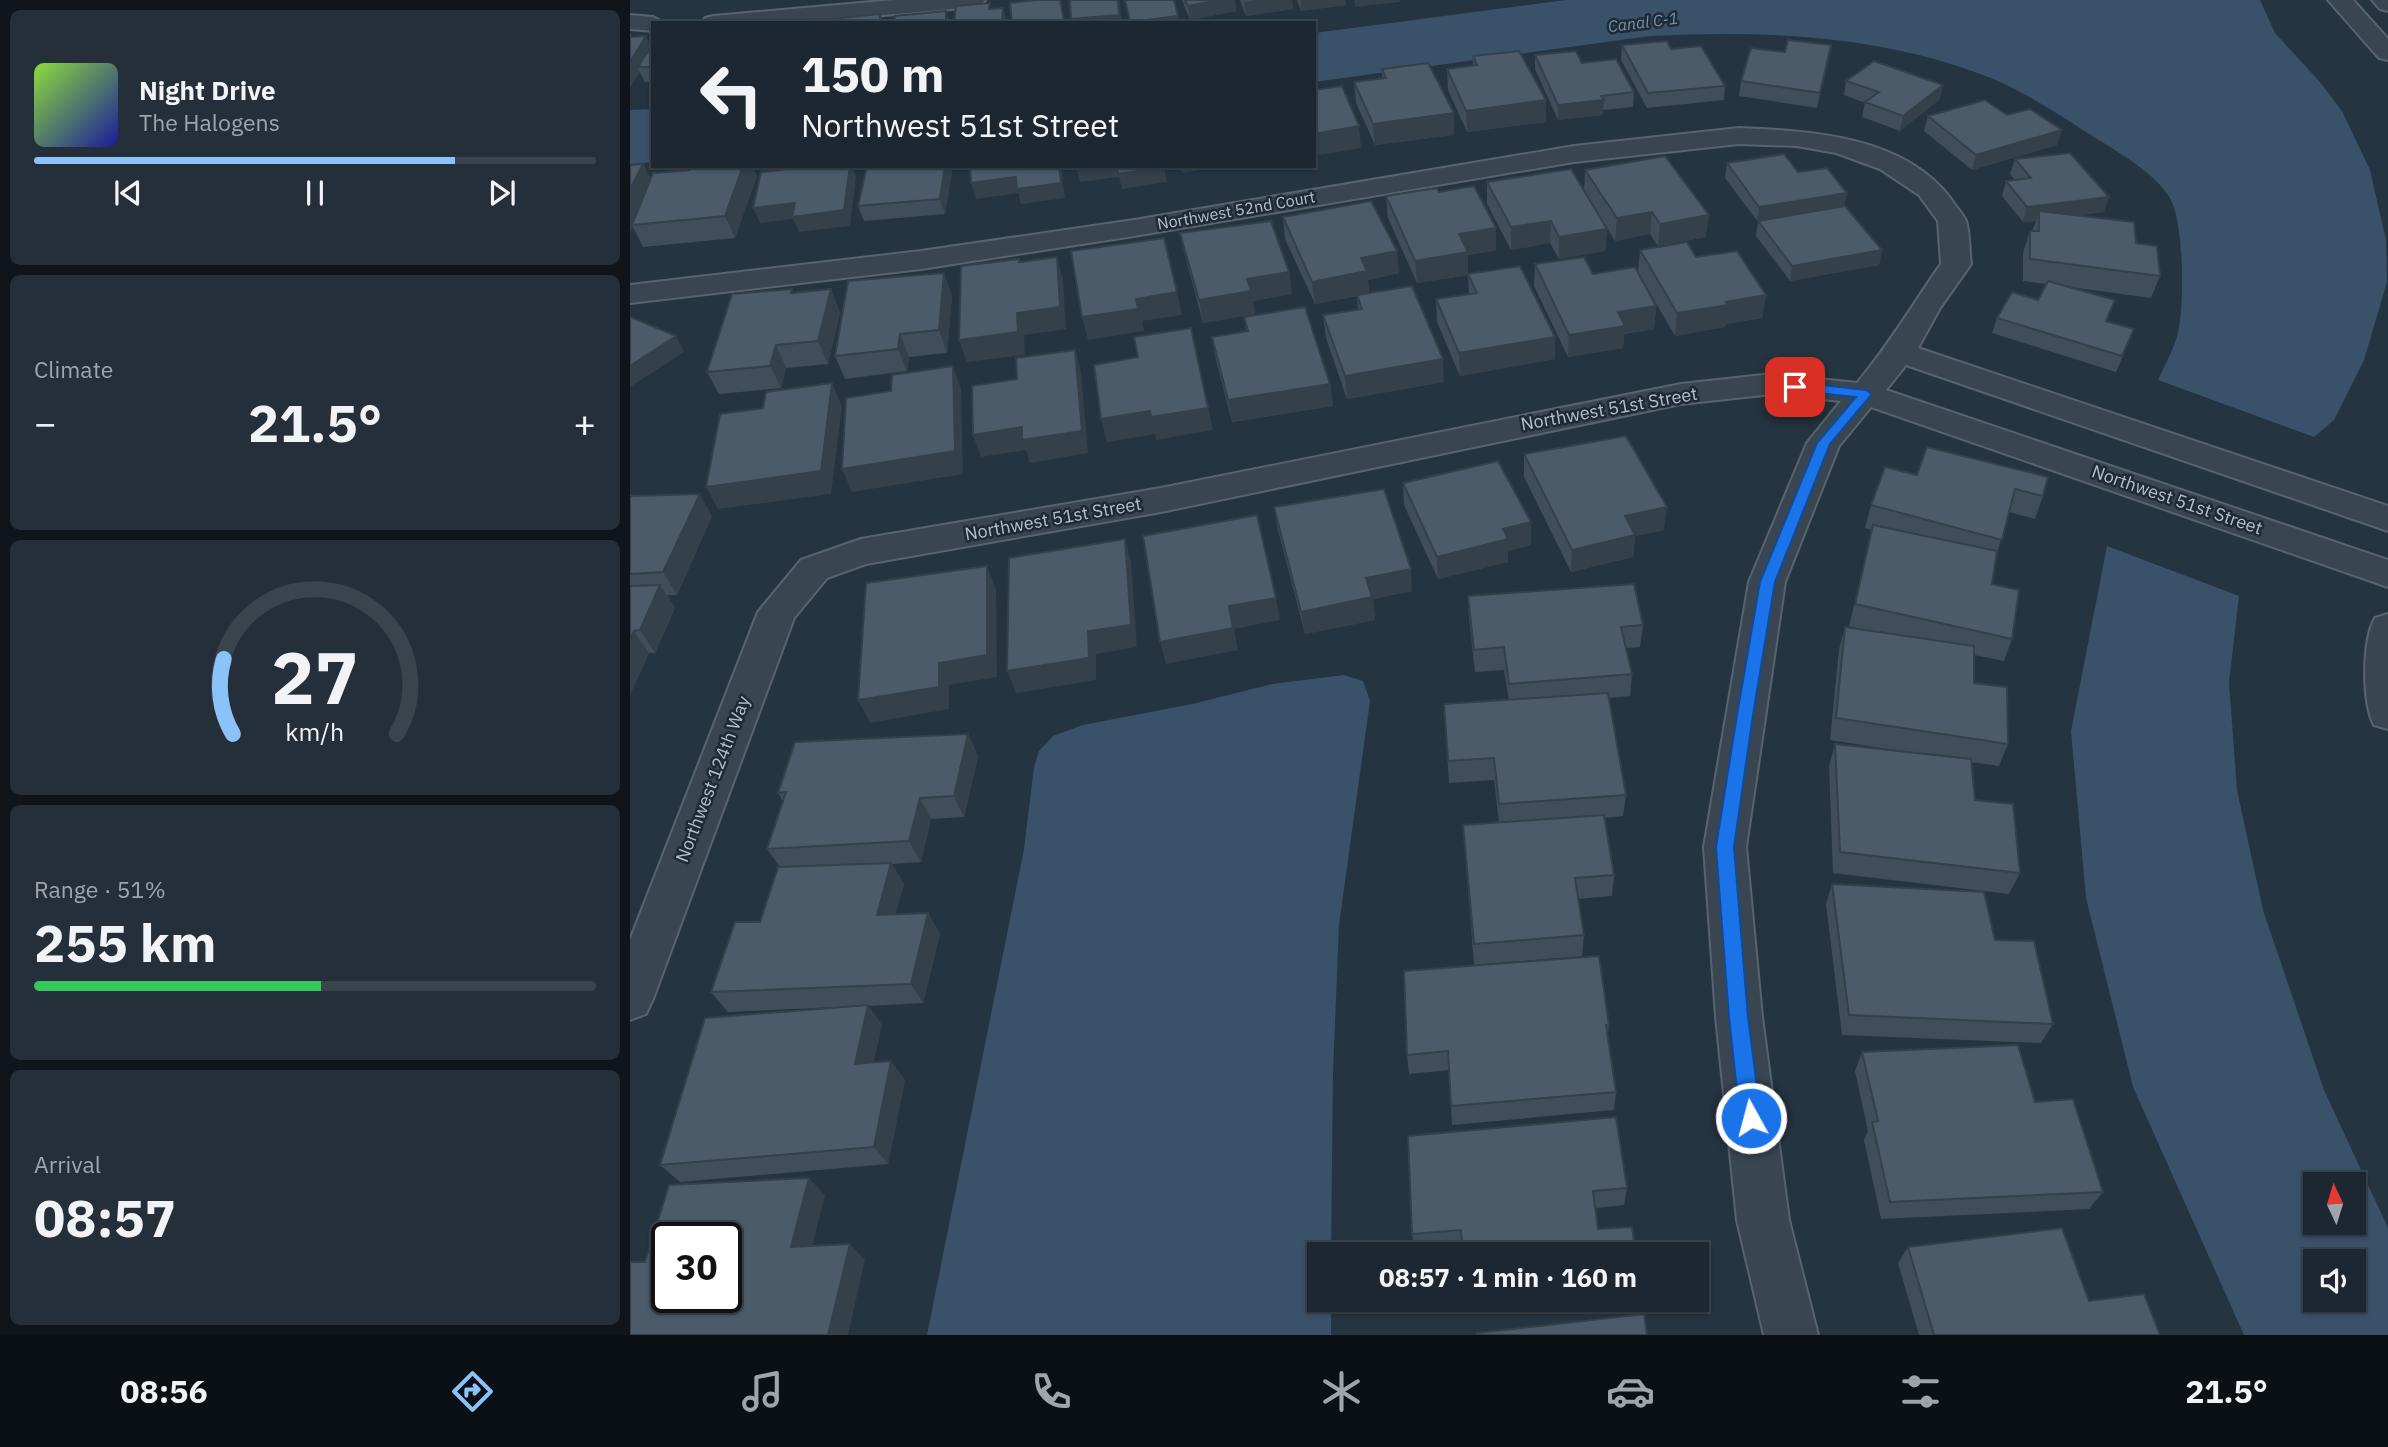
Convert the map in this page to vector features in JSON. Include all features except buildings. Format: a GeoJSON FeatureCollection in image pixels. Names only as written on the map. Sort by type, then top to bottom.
{"type":"FeatureCollection","features":[{"type":"Feature","properties":{"kind":"street"},"geometry":{"type":"LineString","coordinates":[[733,21],[974,0]]}},
{"type":"Feature","properties":{"kind":"street"},"geometry":{"type":"LineString","coordinates":[[2340,0],[2388,53]]}},
{"type":"Feature","properties":{"kind":"street"},"geometry":{"type":"LineString","coordinates":[[2384,0],[2388,4]]}},
{"type":"Feature","properties":{"kind":"street"},"geometry":{"type":"LineString","coordinates":[[630,22],[651,24]]}},
{"type":"Feature","properties":{"kind":"street","name":"Northwest 52nd Court"},"geometry":{"type":"LineString","coordinates":[[630,293],[921,260],[1134,228],[1574,154],[1739,136],[1797,138],[1842,146],[1889,163],[1929,189],[1952,221],[1956,264],[1925,308],[1900,352],[1824,443],[1767,582],[1725,847],[1739,1017],[1762,1220],[1791,1335]]}},
{"type":"Feature","properties":{"kind":"street"},"geometry":{"type":"LineString","coordinates":[[1900,352],[2388,519]]}},
{"type":"Feature","properties":{"kind":"street","name":"Northwest 51st Street"},"geometry":{"type":"LineString","coordinates":[[814,569],[861,552],[1161,500],[1681,394],[1772,384],[1866,394],[2388,574]]}},
{"type":"Feature","properties":{"kind":"street"},"geometry":{"type":"LineString","coordinates":[[2117,480],[2134,433]]}},
{"type":"Feature","properties":{"kind":"street","name":"Northwest 124th Way"},"geometry":{"type":"LineString","coordinates":[[630,999],[777,612],[814,569]]}},
{"type":"Feature","properties":{"kind":"street"},"geometry":{"type":"LineString","coordinates":[[2388,628],[2385,679],[2388,714]]}},
{"type":"Feature","properties":{"kind":"water","name":"Canal C-1"},"geometry":{"type":"Polygon","coordinates":[[[1566,0],[2260,0],[2275,33],[2320,82],[2342,111],[2370,170],[2386,240],[2387,282],[2364,360],[2334,420],[2314,437],[2158,380],[2171,353],[2180,323],[2181,247],[2171,200],[2157,182],[2137,165],[2040,103],[1998,81],[1943,62],[1861,43],[1776,35],[1692,34],[1650,36],[1316,82],[1316,33],[1566,0]]]}},
{"type":"Feature","properties":{"kind":"water"},"geometry":{"type":"Polygon","coordinates":[[[651,109],[651,162],[630,164],[630,110],[651,109]]]}},
{"type":"Feature","properties":{"kind":"water"},"geometry":{"type":"Polygon","coordinates":[[[2107,546],[2239,596],[2229,683],[2237,790],[2263,910],[2324,1090],[2362,1172],[2303,1172],[2303,1236],[2366,1236],[2366,1181],[2388,1228],[2388,1335],[2244,1335],[2133,1087],[2086,898],[2071,731],[2107,546]]]}},
{"type":"Feature","properties":{"kind":"water"},"geometry":{"type":"Polygon","coordinates":[[[1344,675],[1363,681],[1370,701],[1339,925],[1333,1072],[1331,1242],[1307,1242],[1307,1312],[1331,1312],[1331,1335],[927,1335],[1024,849],[1034,767],[1039,751],[1053,736],[1083,725],[1192,704],[1272,684],[1344,675]]]}},
{"type":"Feature","properties":{"kind":"route"},"geometry":{"type":"LineString","coordinates":[[1751,1118],[1739,1017],[1725,847],[1745,715],[1767,582],[1824,443],[1866,394],[1795,387]]}}]}
